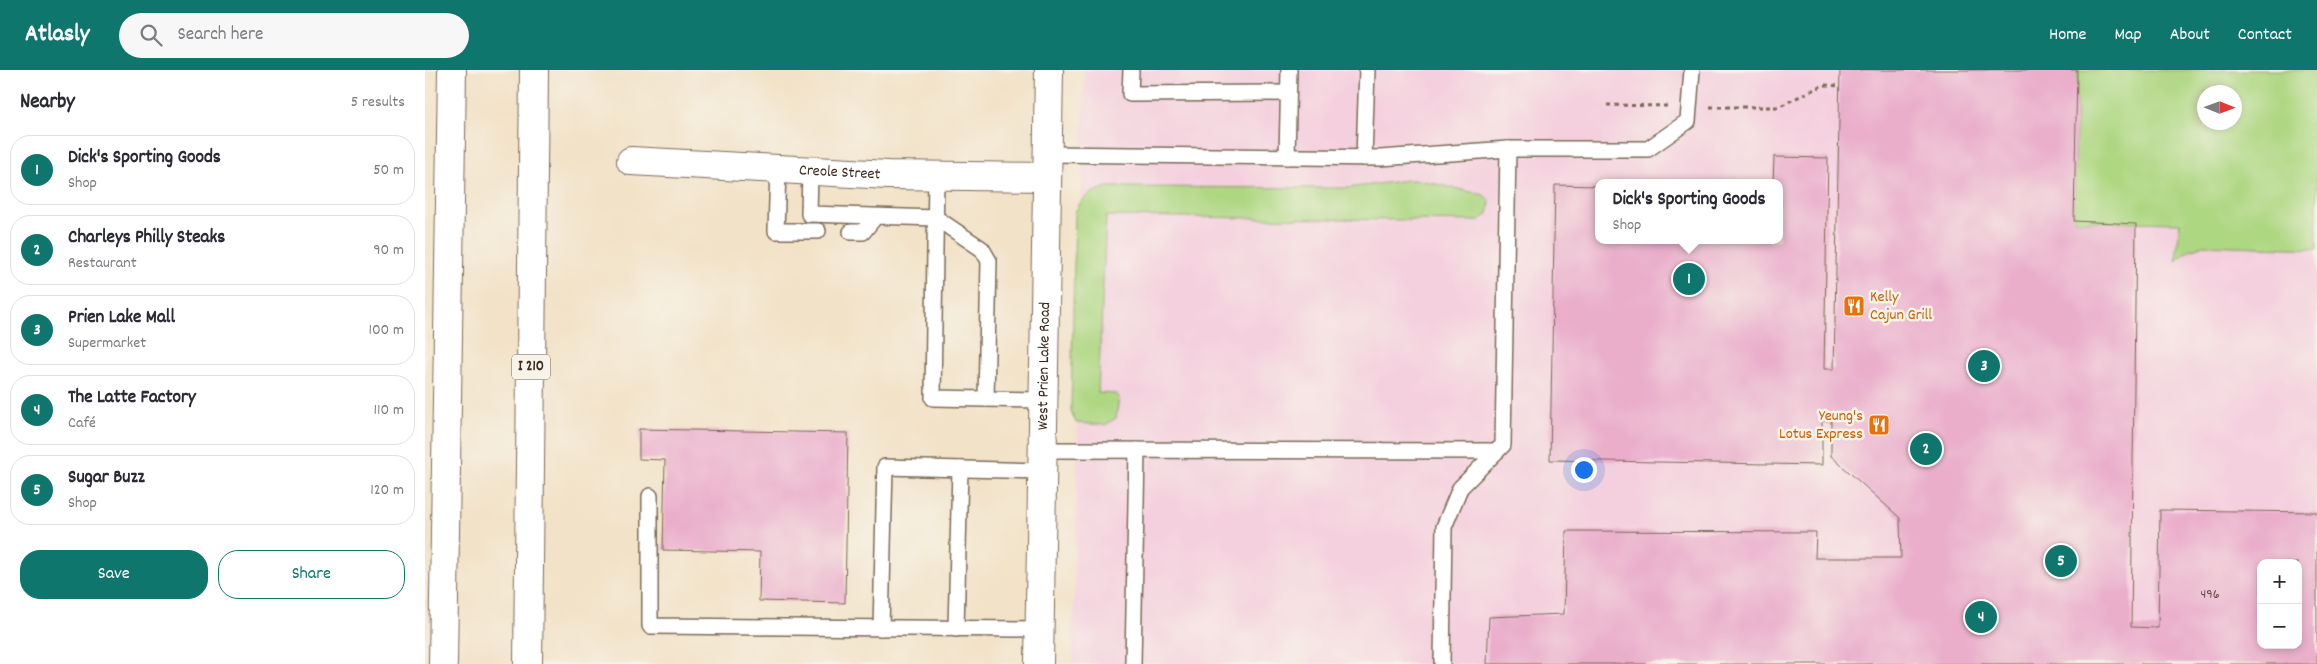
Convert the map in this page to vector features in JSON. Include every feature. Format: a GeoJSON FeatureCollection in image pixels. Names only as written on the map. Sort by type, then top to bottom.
{"type":"FeatureCollection","features":[{"type":"Feature","properties":{"kind":"main road"},"geometry":{"type":"LineString","coordinates":[[443,664],[452,70]]}},
{"type":"Feature","properties":{"kind":"main road","name":"I 210"},"geometry":{"type":"LineString","coordinates":[[527,664],[534,70]]}},
{"type":"Feature","properties":{"kind":"main road","name":"West Prien Lake Road"},"geometry":{"type":"LineString","coordinates":[[1039,664],[1049,70]]}},
{"type":"Feature","properties":{"kind":"main road","name":"Creole Street"},"geometry":{"type":"LineString","coordinates":[[631,161],[809,172],[936,176],[1047,166]]}},
{"type":"Feature","properties":{"kind":"lane"},"geometry":{"type":"LineString","coordinates":[[1131,70],[1130,94],[1288,93]]}},
{"type":"Feature","properties":{"kind":"lane"},"geometry":{"type":"LineString","coordinates":[[1287,157],[1289,70]]}},
{"type":"Feature","properties":{"kind":"lane"},"geometry":{"type":"LineString","coordinates":[[1364,158],[1367,70]]}},
{"type":"Feature","properties":{"kind":"lane"},"geometry":{"type":"LineString","coordinates":[[1047,166],[1287,157],[1364,158],[1508,149],[1648,149],[1688,121],[1692,70]]}},
{"type":"Feature","properties":{"kind":"lane"},"geometry":{"type":"LineString","coordinates":[[1442,664],[1444,526],[1459,488],[1503,444],[1508,149]]}},
{"type":"Feature","properties":{"kind":"lane"},"geometry":{"type":"LineString","coordinates":[[778,170],[776,231],[813,231],[809,214],[809,172]]}},
{"type":"Feature","properties":{"kind":"lane"},"geometry":{"type":"LineString","coordinates":[[936,176],[933,398],[1043,400]]}},
{"type":"Feature","properties":{"kind":"lane"},"geometry":{"type":"LineString","coordinates":[[809,214],[936,218],[982,249],[989,261],[986,399]]}},
{"type":"Feature","properties":{"kind":"lane"},"geometry":{"type":"LineString","coordinates":[[851,232],[863,232],[875,217]]}},
{"type":"Feature","properties":{"kind":"lane"},"geometry":{"type":"LineString","coordinates":[[881,628],[885,467],[960,469],[1137,450],[1497,451]]}},
{"type":"Feature","properties":{"kind":"lane"},"geometry":{"type":"LineString","coordinates":[[1133,664],[1137,450]]}},
{"type":"Feature","properties":{"kind":"lane"},"geometry":{"type":"LineString","coordinates":[[956,629],[960,469]]}},
{"type":"Feature","properties":{"kind":"lane"},"geometry":{"type":"LineString","coordinates":[[650,496],[650,626],[1040,629]]}},
{"type":"Feature","properties":{"kind":"path"},"geometry":{"type":"LineString","coordinates":[[1607,105],[1778,107],[1823,85],[1839,86]]}},
{"type":"Feature","properties":{"kind":"shaded area"},"geometry":{"type":"Polygon","coordinates":[[[1084,70],[2317,70],[2317,664],[1073,664],[1084,70]]]}},
{"type":"Feature","properties":{"kind":"green space"},"geometry":{"type":"Polygon","coordinates":[[[2077,70],[2317,70],[2317,249],[2204,245],[2189,250],[2176,261],[2180,223],[2074,221],[2077,70]]]}},
{"type":"Feature","properties":{"kind":"green space"},"geometry":{"type":"Polygon","coordinates":[[[1419,180],[1484,195],[1490,202],[1488,214],[1479,221],[1106,216],[1098,393],[1117,394],[1119,398],[1116,418],[1105,425],[1076,423],[1071,412],[1075,213],[1080,203],[1088,196],[1107,187],[1348,188],[1419,180]]]}},
{"type":"Feature","properties":{"kind":"building"},"geometry":{"type":"Polygon","coordinates":[[[1840,70],[2077,70],[2074,221],[2136,224],[2131,627],[2158,628],[2160,510],[2317,512],[2317,664],[1487,664],[1489,617],[1564,614],[1566,531],[1816,532],[1815,558],[1901,558],[1900,518],[1831,456],[1831,421],[1822,421],[1822,465],[1550,460],[1555,185],[1595,186],[1595,244],[1783,244],[1783,179],[1773,179],[1774,157],[1828,158],[1824,369],[1834,369],[1840,70]]]}},
{"type":"Feature","properties":{"kind":"building"},"geometry":{"type":"Polygon","coordinates":[[[639,429],[848,433],[845,603],[759,601],[760,552],[663,550],[665,460],[639,459],[639,429]]]}},
{"type":"Feature","properties":{"kind":"place","name":"Dick's Sporting Goods"},"geometry":{"type":"Point","coordinates":[1689,279]}},
{"type":"Feature","properties":{"kind":"place","name":"Kelly Cajun Grill"},"geometry":{"type":"Point","coordinates":[1854,306]}},
{"type":"Feature","properties":{"kind":"place","name":"Prien Lake Mall"},"geometry":{"type":"Point","coordinates":[1984,366]}},
{"type":"Feature","properties":{"kind":"place","name":"Yeung's Lotus Express"},"geometry":{"type":"Point","coordinates":[1879,425]}},
{"type":"Feature","properties":{"kind":"place","name":"Charleys Philly Steaks"},"geometry":{"type":"Point","coordinates":[1926,449]}},
{"type":"Feature","properties":{"kind":"place","name":"Sugar Buzz"},"geometry":{"type":"Point","coordinates":[2061,561]}},
{"type":"Feature","properties":{"kind":"place","name":"The Latte Factory"},"geometry":{"type":"Point","coordinates":[1981,617]}}]}
